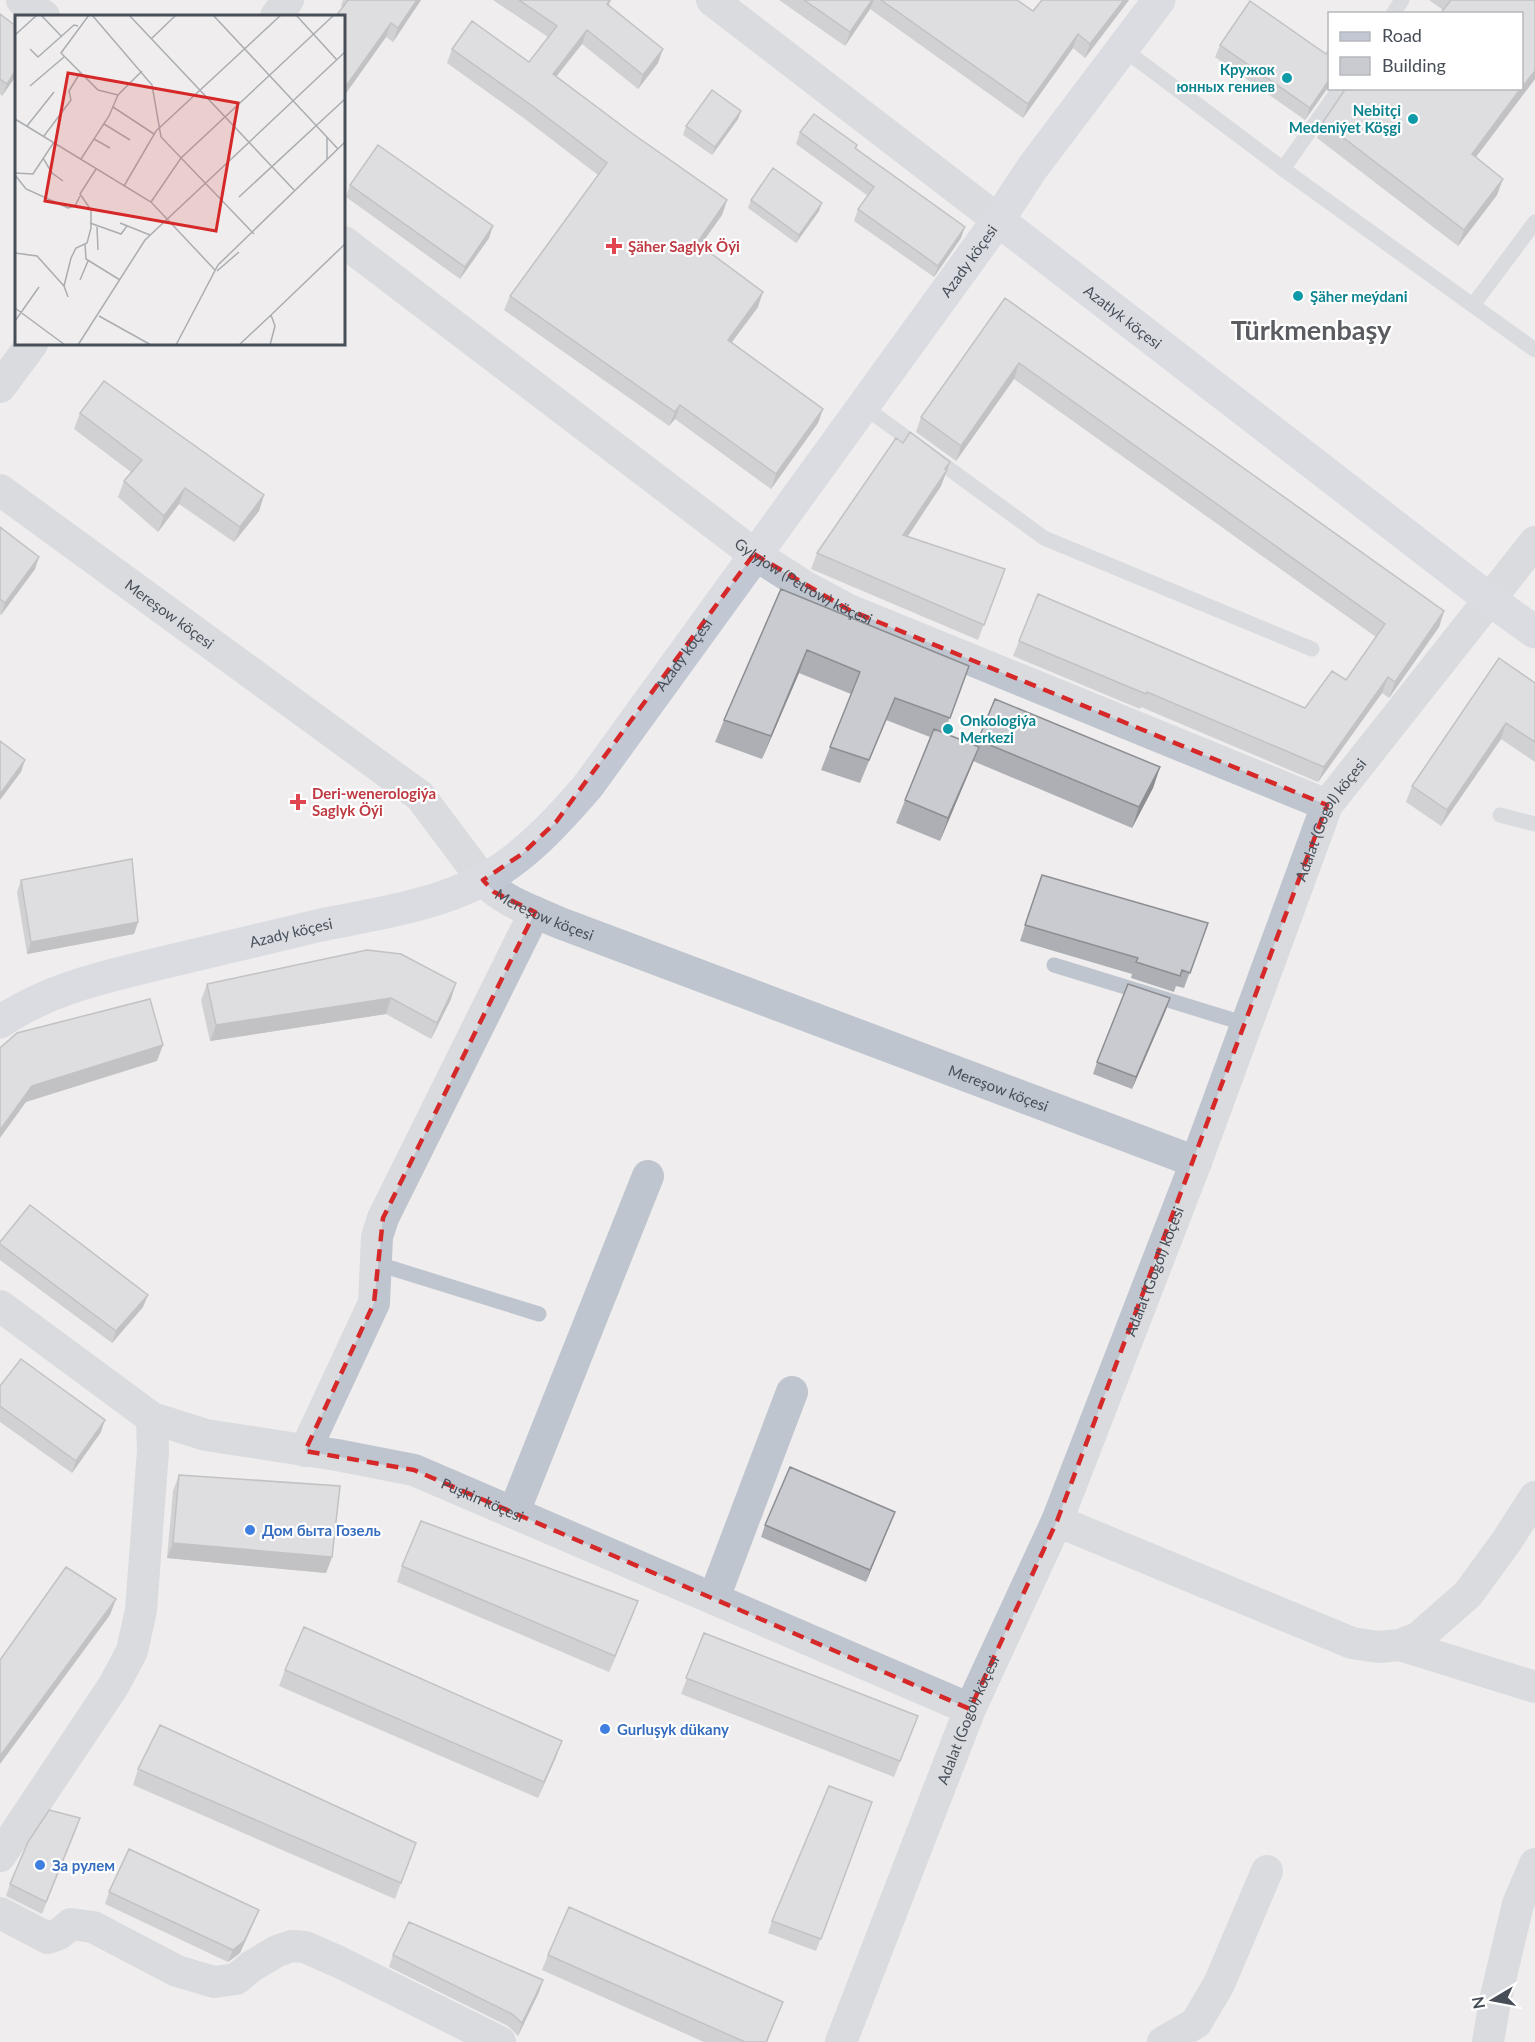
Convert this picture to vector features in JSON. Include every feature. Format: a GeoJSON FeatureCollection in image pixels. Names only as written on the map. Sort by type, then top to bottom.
{"type":"FeatureCollection","features":[{"type":"Feature","properties":{"kind":"main road","name":"Azady köçesi"},"geometry":{"type":"LineString","coordinates":[[0,1022],[17,1011],[63,989],[99,978],[447,896],[483,880],[522,854],[556,822],[588,786],[998,220],[1033,167],[1159,0]]}},
{"type":"Feature","properties":{"kind":"main road","name":"Azatlyk köçesi"},"geometry":{"type":"LineString","coordinates":[[998,220],[1489,599],[1535,632]]}},
{"type":"Feature","properties":{"kind":"street"},"geometry":{"type":"LineString","coordinates":[[22,0],[43,15]]}},
{"type":"Feature","properties":{"kind":"street"},"geometry":{"type":"LineString","coordinates":[[277,15],[288,0]]}},
{"type":"Feature","properties":{"kind":"street","name":"Azatlyk köçesi"},"geometry":{"type":"LineString","coordinates":[[712,0],[998,220]]}},
{"type":"Feature","properties":{"kind":"street","name":"Gylyjow (Petrow) köçesi"},"geometry":{"type":"LineString","coordinates":[[345,243],[754,554],[806,587],[849,610],[1327,805]]}},
{"type":"Feature","properties":{"kind":"street"},"geometry":{"type":"LineString","coordinates":[[0,387],[31,345]]}},
{"type":"Feature","properties":{"kind":"street","name":"Mereşow köçesi"},"geometry":{"type":"LineString","coordinates":[[0,490],[420,796],[494,892],[560,923],[1196,1161]]}},
{"type":"Feature","properties":{"kind":"street","name":"Adalat (Gogol) köçesi"},"geometry":{"type":"LineString","coordinates":[[841,2042],[970,1708],[1057,1521],[1196,1161],[1327,805],[1535,542]]}},
{"type":"Feature","properties":{"kind":"street"},"geometry":{"type":"LineString","coordinates":[[304,1450],[374,1303],[377,1237],[383,1218],[535,912]]}},
{"type":"Feature","properties":{"kind":"street"},"geometry":{"type":"LineString","coordinates":[[514,1512],[648,1176]]}},
{"type":"Feature","properties":{"kind":"street","name":"Puşkin köçesi"},"geometry":{"type":"LineString","coordinates":[[0,1306],[152,1418],[206,1435],[414,1470],[970,1708]]}},
{"type":"Feature","properties":{"kind":"street"},"geometry":{"type":"LineString","coordinates":[[714,1598],[792,1392]]}},
{"type":"Feature","properties":{"kind":"street"},"geometry":{"type":"LineString","coordinates":[[0,1856],[114,1685],[132,1651],[141,1610],[153,1451],[152,1418]]}},
{"type":"Feature","properties":{"kind":"street"},"geometry":{"type":"LineString","coordinates":[[1057,1521],[1352,1643],[1378,1647],[1400,1645],[1418,1638],[1468,1594],[1535,1497]]}},
{"type":"Feature","properties":{"kind":"street"},"geometry":{"type":"LineString","coordinates":[[1400,1645],[1535,1687]]}},
{"type":"Feature","properties":{"kind":"street"},"geometry":{"type":"LineString","coordinates":[[1488,2042],[1495,2001],[1518,1904],[1535,1864]]}},
{"type":"Feature","properties":{"kind":"street"},"geometry":{"type":"LineString","coordinates":[[1163,2042],[1196,2023],[1219,1984],[1267,1871]]}},
{"type":"Feature","properties":{"kind":"street"},"geometry":{"type":"LineString","coordinates":[[0,1913],[48,1938],[59,1934],[71,1924],[93,1927],[177,1971],[214,1982],[236,1979],[277,1951],[292,1946],[305,1947],[501,2042]]}},
{"type":"Feature","properties":{"kind":"lane"},"geometry":{"type":"LineString","coordinates":[[1122,48],[1283,169],[1535,350]]}},
{"type":"Feature","properties":{"kind":"lane"},"geometry":{"type":"LineString","coordinates":[[1283,169],[1339,90]]}},
{"type":"Feature","properties":{"kind":"lane"},"geometry":{"type":"LineString","coordinates":[[1473,305],[1535,222]]}},
{"type":"Feature","properties":{"kind":"lane"},"geometry":{"type":"LineString","coordinates":[[863,406],[1044,538],[1312,649]]}},
{"type":"Feature","properties":{"kind":"lane"},"geometry":{"type":"LineString","coordinates":[[1500,814],[1535,824]]}},
{"type":"Feature","properties":{"kind":"lane"},"geometry":{"type":"LineString","coordinates":[[1054,965],[1246,1024]]}},
{"type":"Feature","properties":{"kind":"lane"},"geometry":{"type":"LineString","coordinates":[[375,1263],[539,1314]]}},
{"type":"Feature","properties":{"kind":"highlighted area"},"geometry":{"type":"Polygon","coordinates":[[[754,554],[849,610],[1327,805],[1057,1521],[970,1709],[414,1470],[305,1451],[374,1303],[383,1218],[535,912],[494,892],[483,880],[522,854],[556,822],[754,554]]]}},
{"type":"Feature","properties":{"kind":"building"},"geometry":{"type":"Polygon","coordinates":[[[348,0],[417,0],[398,28],[391,23],[345,88],[345,15],[337,15],[348,0]]]}},
{"type":"Feature","properties":{"kind":"building"},"geometry":{"type":"Polygon","coordinates":[[[519,0],[610,0],[607,4],[663,49],[643,75],[587,30],[553,74],[727,200],[697,243],[763,292],[728,340],[823,409],[776,474],[680,405],[675,412],[510,296],[607,163],[452,49],[472,21],[529,62],[557,26],[519,0]]]}},
{"type":"Feature","properties":{"kind":"building"},"geometry":{"type":"Polygon","coordinates":[[[804,0],[872,0],[850,32],[804,0]]]}},
{"type":"Feature","properties":{"kind":"building"},"geometry":{"type":"Polygon","coordinates":[[[881,0],[1017,0],[1033,11],[1042,0],[1124,0],[1090,44],[1078,34],[1028,104],[881,0]]]}},
{"type":"Feature","properties":{"kind":"building"},"geometry":{"type":"Polygon","coordinates":[[[1451,0],[1535,0],[1535,71],[1523,86],[1523,12],[1442,12],[1451,0]]]}},
{"type":"Feature","properties":{"kind":"building","name":"Кружок юнных гениев"},"geometry":{"type":"Polygon","coordinates":[[[1250,1],[1326,54],[1328,51],[1328,81],[1310,108],[1220,45],[1250,1]]]}},
{"type":"Feature","properties":{"kind":"building"},"geometry":{"type":"Polygon","coordinates":[[[0,14],[15,25],[15,72],[7,84],[0,79],[0,14]]]}},
{"type":"Feature","properties":{"kind":"building"},"geometry":{"type":"Polygon","coordinates":[[[712,90],[741,111],[715,147],[686,126],[712,90]]]}},
{"type":"Feature","properties":{"kind":"building","name":"Nebitçi Medeniýet Köşgi"},"geometry":{"type":"Polygon","coordinates":[[[1345,90],[1520,90],[1472,154],[1503,179],[1464,230],[1323,122],[1345,90]]]}},
{"type":"Feature","properties":{"kind":"building"},"geometry":{"type":"Polygon","coordinates":[[[814,114],[857,145],[855,148],[965,227],[938,266],[858,209],[874,187],[800,132],[814,114]]]}},
{"type":"Feature","properties":{"kind":"building"},"geometry":{"type":"Polygon","coordinates":[[[378,145],[493,226],[465,267],[350,185],[378,145]]]}},
{"type":"Feature","properties":{"kind":"building"},"geometry":{"type":"Polygon","coordinates":[[[773,168],[822,203],[799,235],[751,200],[773,168]]]}},
{"type":"Feature","properties":{"kind":"building"},"geometry":{"type":"Polygon","coordinates":[[[1005,298],[1444,611],[1395,682],[1388,677],[1324,767],[1019,641],[1038,594],[1305,708],[1332,671],[1346,680],[1385,624],[1019,363],[961,446],[921,417],[1005,298]]]}},
{"type":"Feature","properties":{"kind":"building"},"geometry":{"type":"Polygon","coordinates":[[[104,381],[264,495],[240,527],[185,488],[164,516],[124,481],[142,460],[80,413],[104,381]]]}},
{"type":"Feature","properties":{"kind":"building"},"geometry":{"type":"Polygon","coordinates":[[[910,432],[950,462],[945,469],[947,470],[903,535],[1005,569],[984,625],[817,553],[896,438],[903,443],[910,432]]]}},
{"type":"Feature","properties":{"kind":"building"},"geometry":{"type":"Polygon","coordinates":[[[0,527],[39,557],[5,603],[0,599],[0,527]]]}},
{"type":"Feature","properties":{"kind":"building"},"geometry":{"type":"Polygon","coordinates":[[[781,589],[969,666],[950,718],[895,698],[869,760],[830,747],[860,672],[807,650],[771,736],[724,720],[781,589]]]}},
{"type":"Feature","properties":{"kind":"building"},"geometry":{"type":"Polygon","coordinates":[[[1499,658],[1535,683],[1535,742],[1506,723],[1447,810],[1412,786],[1499,658]]]}},
{"type":"Feature","properties":{"kind":"building"},"geometry":{"type":"Polygon","coordinates":[[[995,699],[1160,767],[1139,807],[978,740],[995,699]]]}},
{"type":"Feature","properties":{"kind":"building"},"geometry":{"type":"Polygon","coordinates":[[[934,729],[979,747],[948,818],[905,800],[934,729]]]}},
{"type":"Feature","properties":{"kind":"building"},"geometry":{"type":"Polygon","coordinates":[[[0,741],[25,760],[0,794],[0,741]]]}},
{"type":"Feature","properties":{"kind":"building"},"geometry":{"type":"Polygon","coordinates":[[[132,859],[138,922],[31,942],[21,880],[132,859]]]}},
{"type":"Feature","properties":{"kind":"building"},"geometry":{"type":"Polygon","coordinates":[[[1042,875],[1208,923],[1190,973],[1182,970],[1180,976],[1136,962],[1138,958],[1025,925],[1042,875]]]}},
{"type":"Feature","properties":{"kind":"building"},"geometry":{"type":"Polygon","coordinates":[[[367,950],[401,954],[456,983],[437,1023],[391,998],[216,1025],[207,984],[367,950]]]}},
{"type":"Feature","properties":{"kind":"building"},"geometry":{"type":"Polygon","coordinates":[[[1128,984],[1170,998],[1136,1077],[1097,1062],[1128,984]]]}},
{"type":"Feature","properties":{"kind":"building"},"geometry":{"type":"Polygon","coordinates":[[[150,999],[163,1045],[32,1086],[0,1130],[0,1048],[17,1033],[150,999]]]}},
{"type":"Feature","properties":{"kind":"building"},"geometry":{"type":"Polygon","coordinates":[[[30,1205],[148,1295],[116,1331],[0,1244],[30,1205]]]}},
{"type":"Feature","properties":{"kind":"building"},"geometry":{"type":"Polygon","coordinates":[[[21,1359],[105,1420],[76,1461],[0,1406],[0,1386],[21,1359]]]}},
{"type":"Feature","properties":{"kind":"building"},"geometry":{"type":"Polygon","coordinates":[[[790,1467],[895,1512],[870,1570],[765,1525],[790,1467]]]}},
{"type":"Feature","properties":{"kind":"building","name":"Дом быта Гозель"},"geometry":{"type":"Polygon","coordinates":[[[179,1475],[340,1486],[332,1557],[173,1543],[179,1475]]]}},
{"type":"Feature","properties":{"kind":"building"},"geometry":{"type":"Polygon","coordinates":[[[421,1521],[638,1601],[615,1656],[402,1566],[421,1521]]]}},
{"type":"Feature","properties":{"kind":"building"},"geometry":{"type":"Polygon","coordinates":[[[66,1567],[116,1599],[0,1756],[0,1660],[66,1567]]]}},
{"type":"Feature","properties":{"kind":"building"},"geometry":{"type":"Polygon","coordinates":[[[304,1627],[562,1741],[544,1782],[285,1670],[304,1627]]]}},
{"type":"Feature","properties":{"kind":"building"},"geometry":{"type":"Polygon","coordinates":[[[704,1633],[918,1716],[900,1761],[686,1678],[704,1633]]]}},
{"type":"Feature","properties":{"kind":"building"},"geometry":{"type":"Polygon","coordinates":[[[160,1725],[416,1843],[401,1883],[138,1769],[160,1725]]]}},
{"type":"Feature","properties":{"kind":"building"},"geometry":{"type":"Polygon","coordinates":[[[829,1786],[872,1802],[821,1939],[772,1921],[829,1786]]]}},
{"type":"Feature","properties":{"kind":"building","name":"За рулем"},"geometry":{"type":"Polygon","coordinates":[[[49,1810],[80,1818],[46,1902],[10,1884],[28,1842],[49,1810]]]}},
{"type":"Feature","properties":{"kind":"building"},"geometry":{"type":"Polygon","coordinates":[[[129,1849],[259,1910],[244,1941],[233,1950],[109,1892],[129,1849]]]}},
{"type":"Feature","properties":{"kind":"building"},"geometry":{"type":"Polygon","coordinates":[[[569,1907],[783,2002],[766,2042],[745,2042],[548,1955],[569,1907]]]}},
{"type":"Feature","properties":{"kind":"building"},"geometry":{"type":"Polygon","coordinates":[[[409,1922],[543,1980],[522,2023],[512,2014],[393,1955],[409,1922]]]}},
{"type":"Feature","properties":{"kind":"place","name":"Кружок юнных гениев"},"geometry":{"type":"Point","coordinates":[1287,78]}},
{"type":"Feature","properties":{"kind":"place","name":"Nebitçi Medeniýet Köşgi"},"geometry":{"type":"Point","coordinates":[1413,119]}},
{"type":"Feature","properties":{"kind":"place","name":"Şäher Saglyk Öýi"},"geometry":{"type":"Point","coordinates":[614,246]}},
{"type":"Feature","properties":{"kind":"place","name":"Şäher meýdani"},"geometry":{"type":"Point","coordinates":[1298,296]}},
{"type":"Feature","properties":{"kind":"place","name":"Onkologiýa Merkezi"},"geometry":{"type":"Point","coordinates":[948,729]}},
{"type":"Feature","properties":{"kind":"place","name":"Deri-wenerologiýa Saglyk Öýi"},"geometry":{"type":"Point","coordinates":[298,802]}},
{"type":"Feature","properties":{"kind":"place","name":"Дом быта Гозель"},"geometry":{"type":"Point","coordinates":[250,1530]}},
{"type":"Feature","properties":{"kind":"place","name":"Gurluşyk dükany"},"geometry":{"type":"Point","coordinates":[605,1729]}},
{"type":"Feature","properties":{"kind":"place","name":"За рулем"},"geometry":{"type":"Point","coordinates":[40,1865]}},
{"type":"Feature","properties":{"kind":"district","name":"Türkmenbaşy"},"geometry":{"type":"Point","coordinates":[1311,329]}}]}
